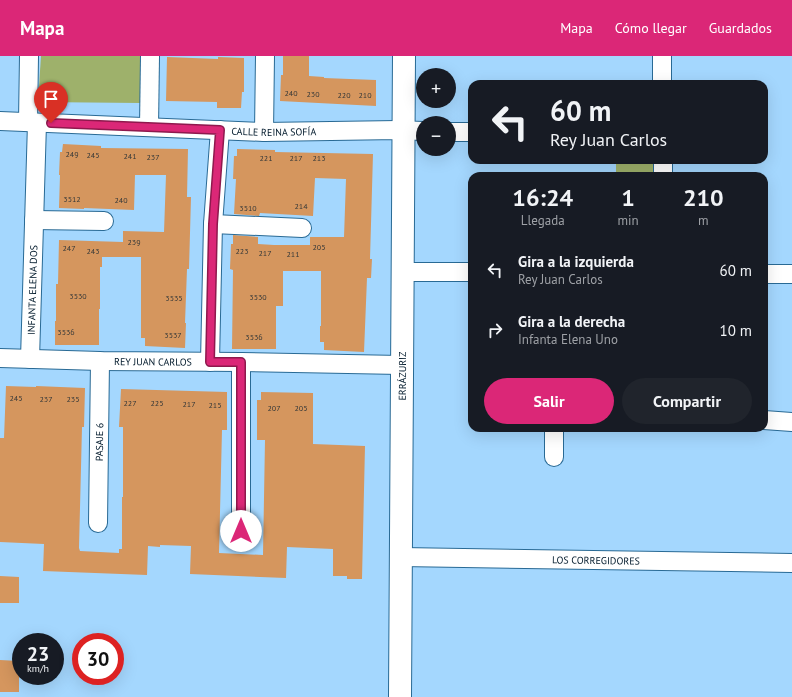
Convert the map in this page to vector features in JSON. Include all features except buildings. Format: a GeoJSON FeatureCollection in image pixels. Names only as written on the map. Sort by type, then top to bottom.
{"type":"FeatureCollection","features":[{"type":"Feature","properties":{"kind":"street","name":"INFANTA ELENA DOS"},"geometry":{"type":"LineString","coordinates":[[29,56],[34,220],[30,360]]}},
{"type":"Feature","properties":{"kind":"street"},"geometry":{"type":"LineString","coordinates":[[149,127],[150,56]]}},
{"type":"Feature","properties":{"kind":"street"},"geometry":{"type":"LineString","coordinates":[[264,132],[265,56]]}},
{"type":"Feature","properties":{"kind":"street","name":"ERRÁZURIZ"},"geometry":{"type":"LineString","coordinates":[[400,697],[402,272],[413,130],[404,56]]}},
{"type":"Feature","properties":{"kind":"street"},"geometry":{"type":"LineString","coordinates":[[662,56],[662,80]]}},
{"type":"Feature","properties":{"kind":"street","name":"CALLE REINA SOFÍA"},"geometry":{"type":"LineString","coordinates":[[0,122],[32,122],[264,132],[413,130]]}},
{"type":"Feature","properties":{"kind":"street"},"geometry":{"type":"LineString","coordinates":[[210,362],[213,224],[220,130]]}},
{"type":"Feature","properties":{"kind":"street"},"geometry":{"type":"LineString","coordinates":[[456,132],[468,132]]}},
{"type":"Feature","properties":{"kind":"street"},"geometry":{"type":"LineString","coordinates":[[34,220],[104,221]]}},
{"type":"Feature","properties":{"kind":"street"},"geometry":{"type":"LineString","coordinates":[[213,224],[302,228]]}},
{"type":"Feature","properties":{"kind":"street"},"geometry":{"type":"LineString","coordinates":[[402,272],[468,272]]}},
{"type":"Feature","properties":{"kind":"street"},"geometry":{"type":"LineString","coordinates":[[768,274],[792,274]]}},
{"type":"Feature","properties":{"kind":"street","name":"REY JUAN CARLOS"},"geometry":{"type":"LineString","coordinates":[[0,358],[30,360],[401,365]]}},
{"type":"Feature","properties":{"kind":"street","name":"PASAJE 6"},"geometry":{"type":"LineString","coordinates":[[98,524],[100,361]]}},
{"type":"Feature","properties":{"kind":"street"},"geometry":{"type":"LineString","coordinates":[[241,362],[241,531]]}},
{"type":"Feature","properties":{"kind":"street"},"geometry":{"type":"LineString","coordinates":[[768,420],[792,422]]}},
{"type":"Feature","properties":{"kind":"street"},"geometry":{"type":"LineString","coordinates":[[554,432],[554,457]]}},
{"type":"Feature","properties":{"kind":"street","name":"LOS CORREGIDORES"},"geometry":{"type":"LineString","coordinates":[[401,557],[792,563]]}},
{"type":"Feature","properties":{"kind":"green space"},"geometry":{"type":"Polygon","coordinates":[[[41,56],[141,56],[140,103],[38,102],[41,56]]]}},
{"type":"Feature","properties":{"kind":"green space"},"geometry":{"type":"Polygon","coordinates":[[[616,164],[658,164],[658,172],[616,172],[616,164]]]}},
{"type":"Feature","properties":{"kind":"route"},"geometry":{"type":"LineString","coordinates":[[51,123],[220,130],[213,224],[210,362],[241,362],[241,531]]}}]}
